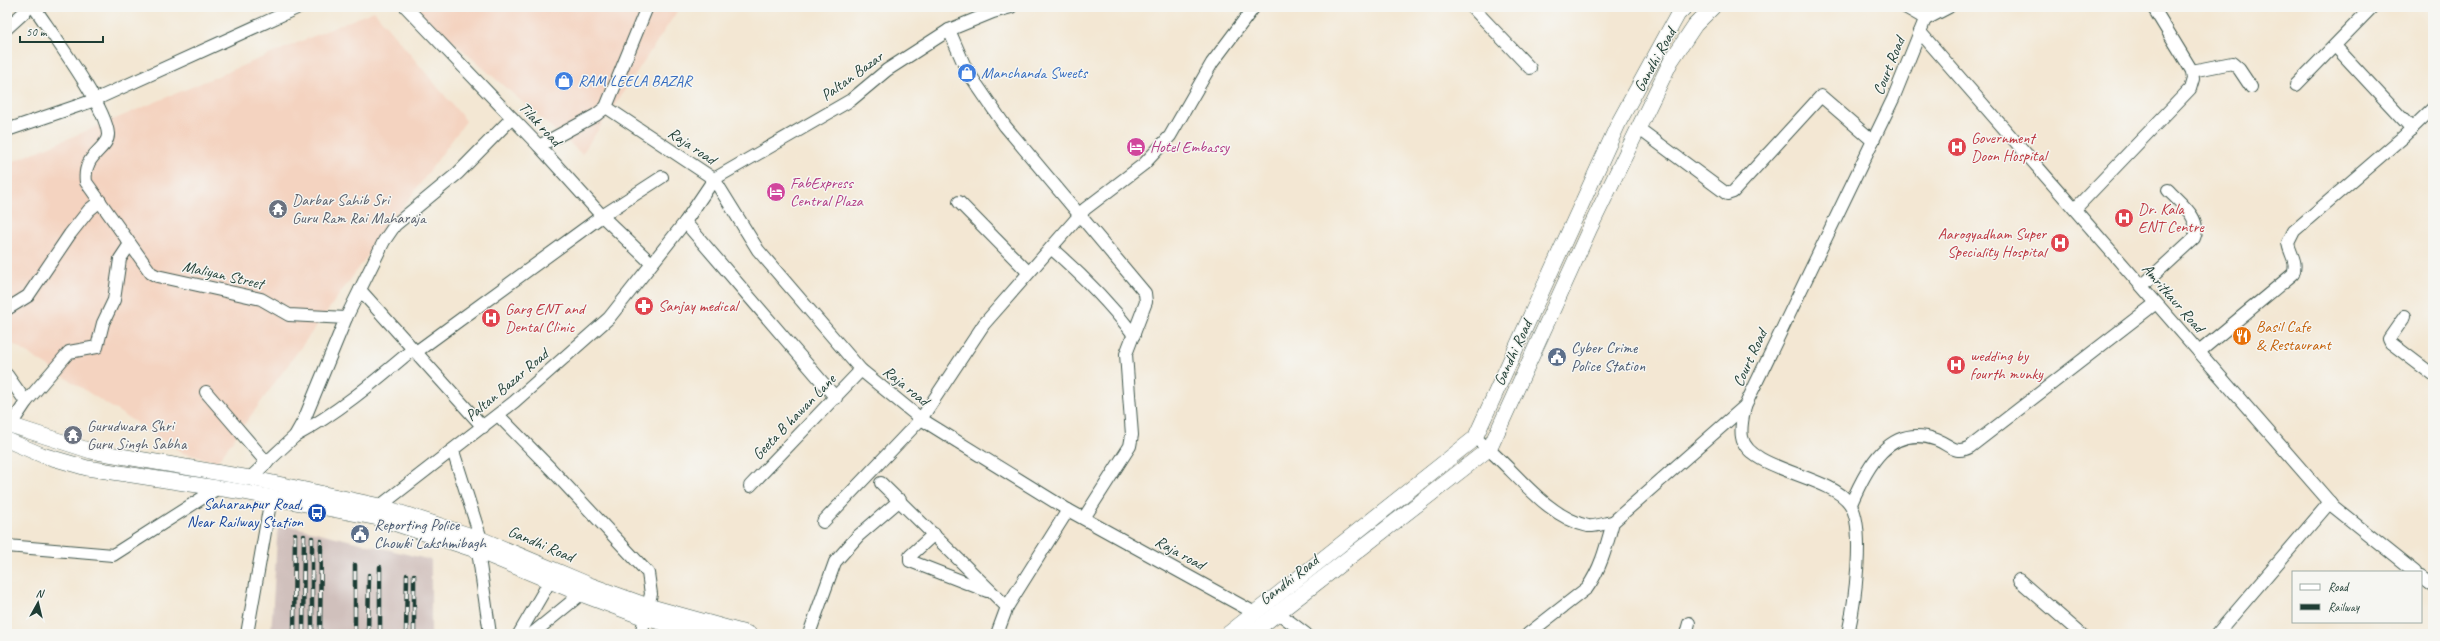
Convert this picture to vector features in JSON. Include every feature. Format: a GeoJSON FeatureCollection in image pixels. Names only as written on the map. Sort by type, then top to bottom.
{"type":"FeatureCollection","features":[{"type":"Feature","properties":{"kind":"main road","name":"Gandhi Road"},"geometry":{"type":"LineString","coordinates":[[1228,634],[1253,612],[1475,438],[1619,122],[1678,14],[1684,7]]}},
{"type":"Feature","properties":{"kind":"main road","name":"Gandhi Road"},"geometry":{"type":"LineString","coordinates":[[1251,634],[1490,448],[1590,228],[1671,61],[1695,25],[1713,7]]}},
{"type":"Feature","properties":{"kind":"main road"},"geometry":{"type":"LineString","coordinates":[[8,430],[220,481]]}},
{"type":"Feature","properties":{"kind":"main road","name":"Gandhi Road"},"geometry":{"type":"LineString","coordinates":[[220,481],[250,478],[380,506],[480,545],[553,576],[704,634]]}},
{"type":"Feature","properties":{"kind":"main road","name":"Gandhi Road"},"geometry":{"type":"LineString","coordinates":[[220,481],[271,498],[378,518],[480,545]]}},
{"type":"Feature","properties":{"kind":"main road","name":"Gandhi Road"},"geometry":{"type":"LineString","coordinates":[[553,576],[581,594],[646,612],[749,634]]}},
{"type":"Feature","properties":{"kind":"street"},"geometry":{"type":"LineString","coordinates":[[7,28],[30,7]]}},
{"type":"Feature","properties":{"kind":"street"},"geometry":{"type":"LineString","coordinates":[[34,7],[95,100]]}},
{"type":"Feature","properties":{"kind":"street"},"geometry":{"type":"LineString","coordinates":[[7,130],[95,100],[299,7]]}},
{"type":"Feature","properties":{"kind":"street","name":"Tilak road"},"geometry":{"type":"LineString","coordinates":[[406,7],[539,146],[602,216],[651,263]]}},
{"type":"Feature","properties":{"kind":"street"},"geometry":{"type":"LineString","coordinates":[[539,146],[596,116],[606,107],[647,7]]}},
{"type":"Feature","properties":{"kind":"street","name":"Paltan Bazar"},"geometry":{"type":"LineString","coordinates":[[714,180],[851,100],[887,70],[949,30],[991,9],[1011,7]]}},
{"type":"Feature","properties":{"kind":"street"},"geometry":{"type":"LineString","coordinates":[[823,522],[921,419],[984,324],[1080,214],[1144,164],[1170,136],[1212,63],[1254,7]]}},
{"type":"Feature","properties":{"kind":"street"},"geometry":{"type":"LineString","coordinates":[[1472,7],[1530,68]]}},
{"type":"Feature","properties":{"kind":"street"},"geometry":{"type":"LineString","coordinates":[[1905,7],[1926,19],[1949,7]]}},
{"type":"Feature","properties":{"kind":"street","name":"Court Road"},"geometry":{"type":"LineString","coordinates":[[1612,522],[1745,406],[1893,99],[1930,7]]}},
{"type":"Feature","properties":{"kind":"street"},"geometry":{"type":"LineString","coordinates":[[2075,209],[2190,89],[2193,79],[2192,71],[2153,7]]}},
{"type":"Feature","properties":{"kind":"street"},"geometry":{"type":"LineString","coordinates":[[2296,85],[2372,7]]}},
{"type":"Feature","properties":{"kind":"street"},"geometry":{"type":"LineString","coordinates":[[949,30],[966,69],[1005,126],[1145,292],[1146,302],[1126,354],[1132,435],[1130,446],[1084,518]]}},
{"type":"Feature","properties":{"kind":"street","name":"Amritkaur Road"},"geometry":{"type":"LineString","coordinates":[[1920,32],[2330,502],[2414,571]]}},
{"type":"Feature","properties":{"kind":"street"},"geometry":{"type":"LineString","coordinates":[[2334,46],[2412,129]]}},
{"type":"Feature","properties":{"kind":"street"},"geometry":{"type":"LineString","coordinates":[[2192,71],[2232,64],[2239,69],[2251,87]]}},
{"type":"Feature","properties":{"kind":"street"},"geometry":{"type":"LineString","coordinates":[[1638,128],[1727,194],[1733,192],[1821,96],[1873,141]]}},
{"type":"Feature","properties":{"kind":"street","name":"Maliyan Street"},"geometry":{"type":"LineString","coordinates":[[95,100],[108,136],[90,160],[85,174],[86,182],[151,273],[157,276],[262,299],[289,315],[346,318]]}},
{"type":"Feature","properties":{"kind":"street","name":"Raja road"},"geometry":{"type":"LineString","coordinates":[[606,107],[714,180],[758,250],[861,370],[921,419],[1068,510],[1253,612]]}},
{"type":"Feature","properties":{"kind":"street"},"geometry":{"type":"LineString","coordinates":[[2199,352],[2293,274],[2296,267],[2295,259],[2288,243],[2294,231],[2412,129],[2433,108]]}},
{"type":"Feature","properties":{"kind":"street"},"geometry":{"type":"LineString","coordinates":[[295,436],[304,420],[346,318],[384,241],[395,225],[458,173],[512,118]]}},
{"type":"Feature","properties":{"kind":"street"},"geometry":{"type":"LineString","coordinates":[[250,478],[295,436],[318,424],[356,397],[414,350],[602,216],[662,177]]}},
{"type":"Feature","properties":{"kind":"street","name":"Paltan Bazar Road"},"geometry":{"type":"LineString","coordinates":[[380,506],[498,415],[609,318],[651,263],[685,222],[714,180]]}},
{"type":"Feature","properties":{"kind":"street"},"geometry":{"type":"LineString","coordinates":[[2142,286],[2194,238],[2197,230],[2195,221],[2168,190]]}},
{"type":"Feature","properties":{"kind":"street"},"geometry":{"type":"LineString","coordinates":[[7,309],[28,296],[70,234],[89,210],[100,201]]}},
{"type":"Feature","properties":{"kind":"street"},"geometry":{"type":"LineString","coordinates":[[959,202],[1028,272]]}},
{"type":"Feature","properties":{"kind":"street"},"geometry":{"type":"LineString","coordinates":[[685,222],[836,398]]}},
{"type":"Feature","properties":{"kind":"street"},"geometry":{"type":"LineString","coordinates":[[8,430],[26,402],[69,352],[97,347],[103,323],[114,300],[120,259],[130,244]]}},
{"type":"Feature","properties":{"kind":"street"},"geometry":{"type":"LineString","coordinates":[[1051,248],[1082,274],[1113,307],[1134,335]]}},
{"type":"Feature","properties":{"kind":"street"},"geometry":{"type":"LineString","coordinates":[[360,290],[483,427]]}},
{"type":"Feature","properties":{"kind":"street"},"geometry":{"type":"LineString","coordinates":[[1851,504],[1863,476],[1874,458],[1889,446],[1909,437],[1924,436],[1938,441],[1953,450],[1964,450],[1970,448],[2156,303]]}},
{"type":"Feature","properties":{"kind":"street"},"geometry":{"type":"LineString","coordinates":[[2405,316],[2389,339],[2433,375]]}},
{"type":"Feature","properties":{"kind":"street","name":"Geeta B hawan Lane"},"geometry":{"type":"LineString","coordinates":[[750,486],[836,398],[861,370]]}},
{"type":"Feature","properties":{"kind":"street"},"geometry":{"type":"LineString","coordinates":[[7,375],[26,402]]}},
{"type":"Feature","properties":{"kind":"street"},"geometry":{"type":"LineString","coordinates":[[206,392],[267,463]]}},
{"type":"Feature","properties":{"kind":"street"},"geometry":{"type":"LineString","coordinates":[[1745,406],[1742,438],[1747,450],[1762,459],[1834,490],[1851,504],[1856,521],[1858,551],[1856,594],[1848,634]]}},
{"type":"Feature","properties":{"kind":"street"},"geometry":{"type":"LineString","coordinates":[[498,415],[551,468],[648,574],[651,594],[641,634]]}},
{"type":"Feature","properties":{"kind":"street"},"geometry":{"type":"LineString","coordinates":[[1475,438],[1490,448],[1562,516],[1590,526],[1612,522],[1604,553],[1593,580],[1587,588],[1528,634]]}},
{"type":"Feature","properties":{"kind":"street"},"geometry":{"type":"LineString","coordinates":[[453,451],[480,545],[490,634]]}},
{"type":"Feature","properties":{"kind":"street"},"geometry":{"type":"LineString","coordinates":[[7,546],[113,555],[220,481]]}},
{"type":"Feature","properties":{"kind":"street"},"geometry":{"type":"LineString","coordinates":[[882,483],[1007,607]]}},
{"type":"Feature","properties":{"kind":"street"},"geometry":{"type":"LineString","coordinates":[[247,634],[271,498]]}},
{"type":"Feature","properties":{"kind":"street"},"geometry":{"type":"LineString","coordinates":[[809,634],[835,562],[858,536],[900,500]]}},
{"type":"Feature","properties":{"kind":"street"},"geometry":{"type":"LineString","coordinates":[[2217,634],[2330,502]]}},
{"type":"Feature","properties":{"kind":"street"},"geometry":{"type":"LineString","coordinates":[[997,634],[1007,607],[1068,510]]}},
{"type":"Feature","properties":{"kind":"street"},"geometry":{"type":"LineString","coordinates":[[934,534],[910,556],[910,561],[993,593]]}},
{"type":"Feature","properties":{"kind":"street"},"geometry":{"type":"LineString","coordinates":[[519,634],[553,576]]}},
{"type":"Feature","properties":{"kind":"street"},"geometry":{"type":"LineString","coordinates":[[2422,578],[2433,586]]}},
{"type":"Feature","properties":{"kind":"street"},"geometry":{"type":"LineString","coordinates":[[2019,580],[2081,634]]}},
{"type":"Feature","properties":{"kind":"street"},"geometry":{"type":"LineString","coordinates":[[532,634],[581,594]]}},
{"type":"Feature","properties":{"kind":"street"},"geometry":{"type":"LineString","coordinates":[[1278,612],[1306,634]]}},
{"type":"Feature","properties":{"kind":"shaded area","name":"RAM LEELA BAZAR"},"geometry":{"type":"Polygon","coordinates":[[[413,7],[680,7],[582,154],[413,7]]]}},
{"type":"Feature","properties":{"kind":"shaded area"},"geometry":{"type":"Polygon","coordinates":[[[374,11],[466,121],[217,462],[183,453],[7,340],[7,164],[374,11]]]}},
{"type":"Feature","properties":{"kind":"shaded area"},"geometry":{"type":"Polygon","coordinates":[[[278,523],[431,560],[431,634],[271,634],[278,523]]]}},
{"type":"Feature","properties":{"kind":"railway"},"geometry":{"type":"LineString","coordinates":[[294,634],[295,534]]}},
{"type":"Feature","properties":{"kind":"railway"},"geometry":{"type":"LineString","coordinates":[[303,634],[304,536]]}},
{"type":"Feature","properties":{"kind":"railway"},"geometry":{"type":"LineString","coordinates":[[312,538],[312,634]]}},
{"type":"Feature","properties":{"kind":"railway"},"geometry":{"type":"LineString","coordinates":[[320,634],[321,541]]}},
{"type":"Feature","properties":{"kind":"railway"},"geometry":{"type":"LineString","coordinates":[[355,565],[355,634]]}},
{"type":"Feature","properties":{"kind":"railway"},"geometry":{"type":"LineString","coordinates":[[380,567],[380,634]]}},
{"type":"Feature","properties":{"kind":"railway"},"geometry":{"type":"LineString","coordinates":[[368,634],[369,575]]}},
{"type":"Feature","properties":{"kind":"railway"},"geometry":{"type":"LineString","coordinates":[[406,634],[407,575]]}},
{"type":"Feature","properties":{"kind":"railway"},"geometry":{"type":"LineString","coordinates":[[414,575],[414,634]]}},
{"type":"Feature","properties":{"kind":"place","name":"Manchanda Sweets"},"geometry":{"type":"Point","coordinates":[967,73]}},
{"type":"Feature","properties":{"kind":"place","name":"RAM LEELA BAZAR"},"geometry":{"type":"Point","coordinates":[564,81]}},
{"type":"Feature","properties":{"kind":"place","name":"Hotel Embassy"},"geometry":{"type":"Point","coordinates":[1136,147]}},
{"type":"Feature","properties":{"kind":"place","name":"Government Doon Hospital"},"geometry":{"type":"Point","coordinates":[1957,147]}},
{"type":"Feature","properties":{"kind":"place","name":"FabExpress Central Plaza"},"geometry":{"type":"Point","coordinates":[776,192]}},
{"type":"Feature","properties":{"kind":"place","name":"Darbar Sahib Sri Guru Ram Rai Maharaja"},"geometry":{"type":"Point","coordinates":[278,209]}},
{"type":"Feature","properties":{"kind":"place","name":"Dr. Kala ENT Centre"},"geometry":{"type":"Point","coordinates":[2124,218]}},
{"type":"Feature","properties":{"kind":"place","name":"Aarogyadham Super Speciality Hospital"},"geometry":{"type":"Point","coordinates":[2060,243]}},
{"type":"Feature","properties":{"kind":"place","name":"Sanjay medical"},"geometry":{"type":"Point","coordinates":[644,306]}},
{"type":"Feature","properties":{"kind":"place","name":"Garg ENT and Dental Clinic"},"geometry":{"type":"Point","coordinates":[491,318]}},
{"type":"Feature","properties":{"kind":"place","name":"Basil Cafe & Restaurant"},"geometry":{"type":"Point","coordinates":[2242,336]}},
{"type":"Feature","properties":{"kind":"place","name":"Cyber Crime Police Station"},"geometry":{"type":"Point","coordinates":[1557,357]}},
{"type":"Feature","properties":{"kind":"place","name":"wedding by fourth munky"},"geometry":{"type":"Point","coordinates":[1956,365]}},
{"type":"Feature","properties":{"kind":"place","name":"Gurudwara Shri Guru Singh Sabha"},"geometry":{"type":"Point","coordinates":[73,435]}},
{"type":"Feature","properties":{"kind":"place","name":"Saharanpur Road, Near Railway Station"},"geometry":{"type":"Point","coordinates":[317,513]}},
{"type":"Feature","properties":{"kind":"place","name":"Reporting Police Chowki Lakshmibagh"},"geometry":{"type":"Point","coordinates":[360,534]}}]}
